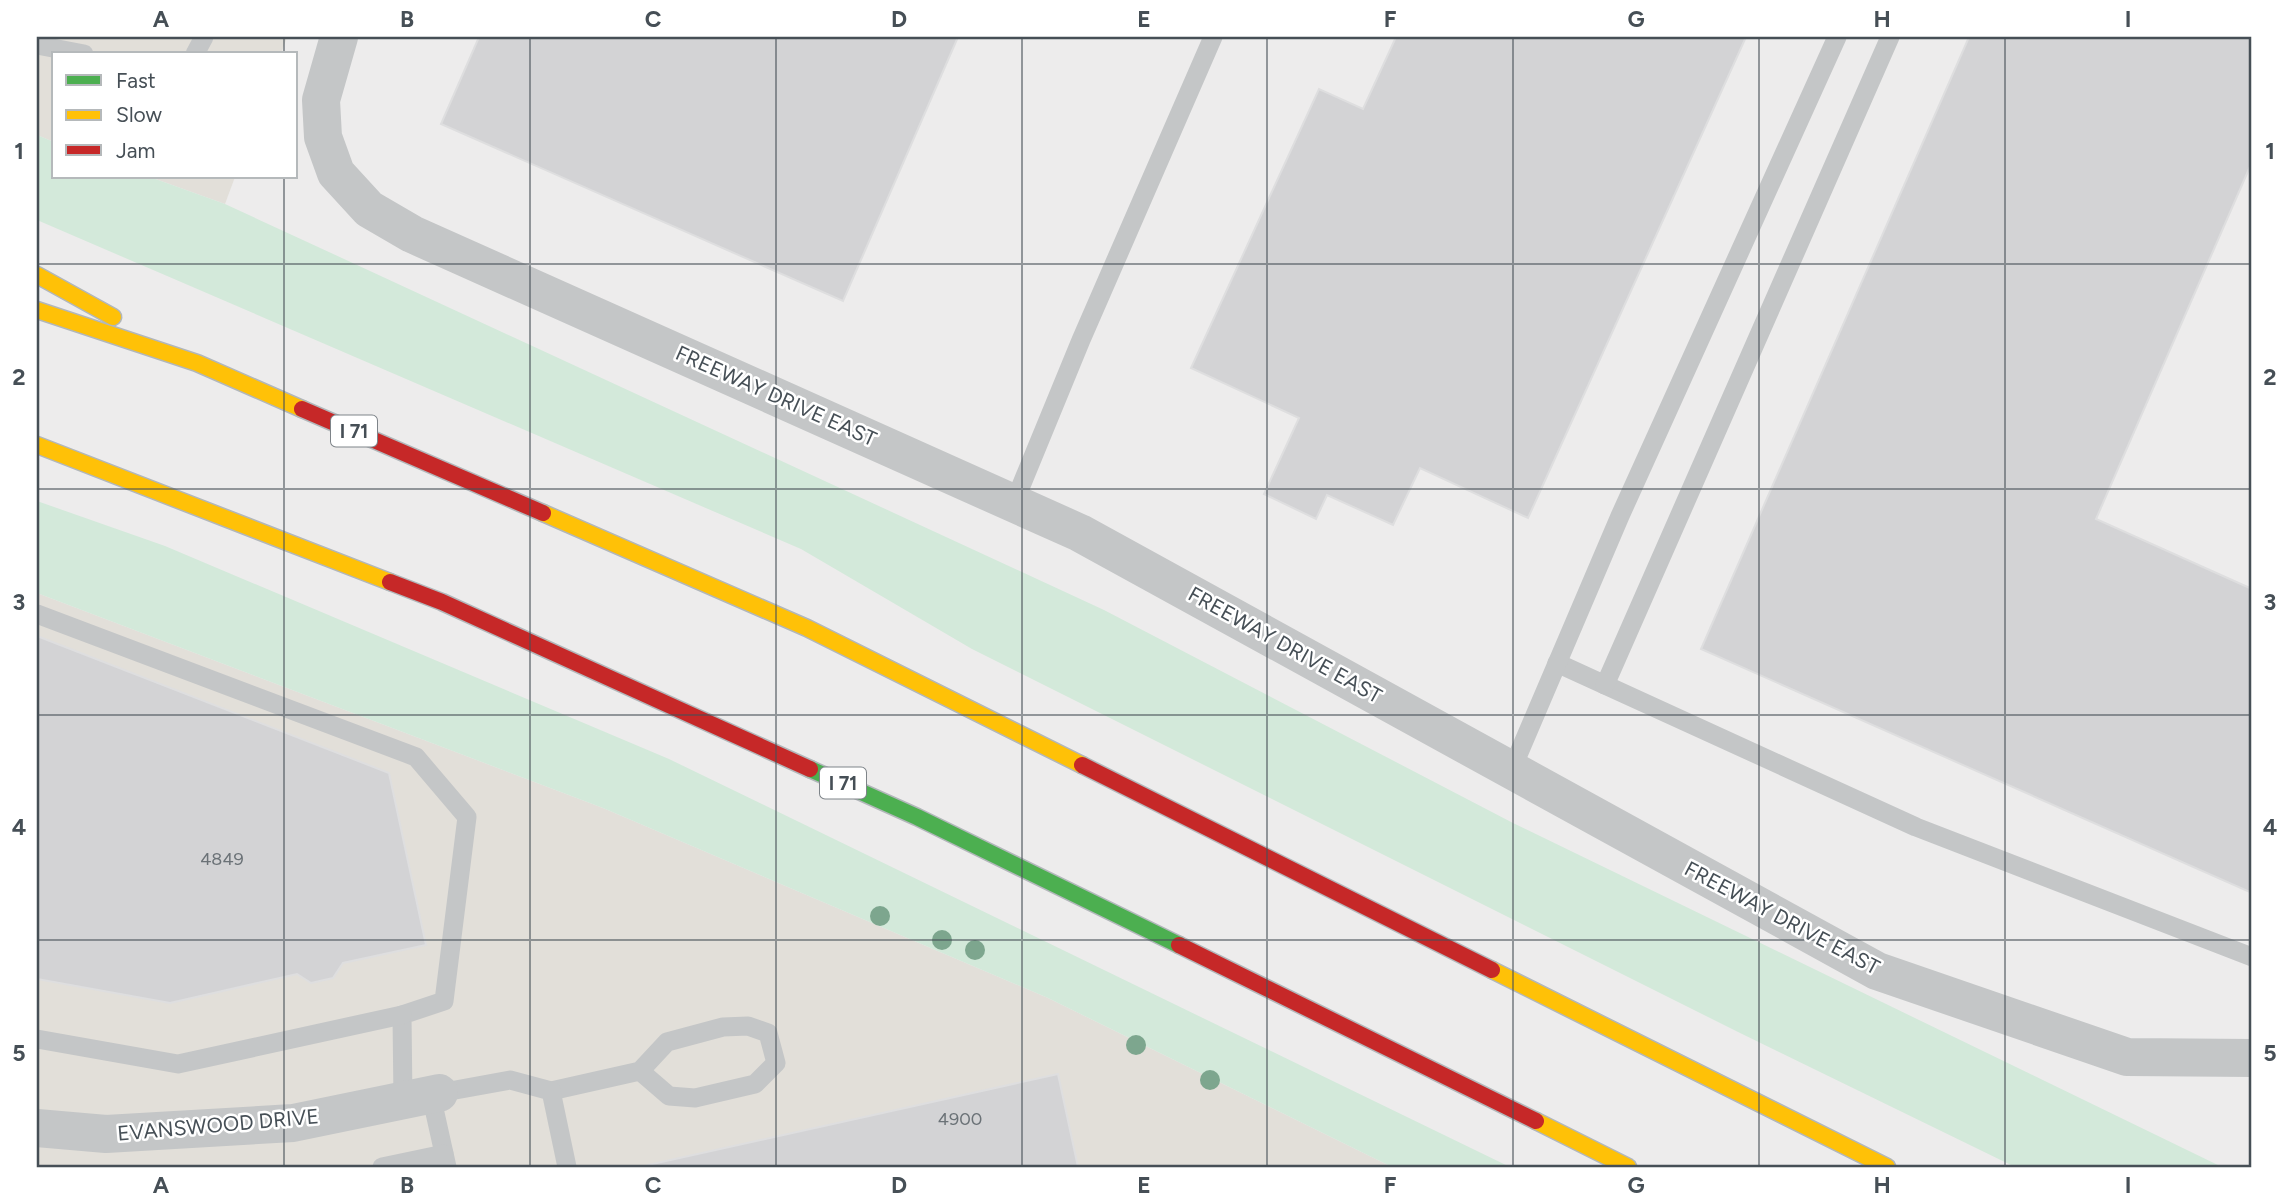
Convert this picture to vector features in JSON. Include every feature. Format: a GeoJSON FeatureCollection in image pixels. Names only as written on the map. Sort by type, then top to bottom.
{"type":"FeatureCollection","features":[{"type":"Feature","properties":{"kind":"highway"},"geometry":{"type":"LineString","coordinates":[[37,275],[197,363]]}},
{"type":"Feature","properties":{"kind":"highway","name":"I 71"},"geometry":{"type":"LineString","coordinates":[[37,310],[197,363],[807,628],[1887,1167]]}},
{"type":"Feature","properties":{"kind":"highway","name":"I 71"},"geometry":{"type":"LineString","coordinates":[[37,445],[442,602],[904,811],[1342,1024],[1628,1167]]}},
{"type":"Feature","properties":{"kind":"street","name":"FREEWAY DRIVE EAST"},"geometry":{"type":"LineString","coordinates":[[340,37],[321,100],[323,137],[336,173],[369,209],[412,234],[1080,533],[1877,971],[2127,1057],[2252,1058]]}},
{"type":"Feature","properties":{"kind":"street","name":"EVANSWOOD DRIVE"},"geometry":{"type":"LineString","coordinates":[[37,1128],[106,1134],[293,1123],[424,1096]]}},
{"type":"Feature","properties":{"kind":"lane"},"geometry":{"type":"LineString","coordinates":[[1014,503],[1081,340],[1213,37]]}},
{"type":"Feature","properties":{"kind":"lane"},"geometry":{"type":"LineString","coordinates":[[1511,769],[1620,516],[1837,37]]}},
{"type":"Feature","properties":{"kind":"lane"},"geometry":{"type":"LineString","coordinates":[[1605,685],[1890,37]]}},
{"type":"Feature","properties":{"kind":"lane"},"geometry":{"type":"LineString","coordinates":[[37,45],[74,52]]}},
{"type":"Feature","properties":{"kind":"lane"},"geometry":{"type":"LineString","coordinates":[[37,614],[416,757],[467,817],[444,1001],[402,1015],[178,1064],[37,1038]]}},
{"type":"Feature","properties":{"kind":"lane"},"geometry":{"type":"LineString","coordinates":[[1557,663],[1916,827],[2252,957]]}},
{"type":"Feature","properties":{"kind":"lane"},"geometry":{"type":"LineString","coordinates":[[382,1167],[445,1160],[402,1015]]}},
{"type":"Feature","properties":{"kind":"lane"},"geometry":{"type":"LineString","coordinates":[[424,1096],[510,1080],[551,1091],[640,1071],[667,1042],[723,1027],[748,1026],[768,1033],[776,1063],[755,1084],[695,1098],[669,1096],[640,1071]]}},
{"type":"Feature","properties":{"kind":"lane"},"geometry":{"type":"LineString","coordinates":[[551,1091],[567,1167]]}},
{"type":"Feature","properties":{"kind":"shaded area"},"geometry":{"type":"Polygon","coordinates":[[[37,37],[287,37],[282,52],[52,52],[52,141],[37,135],[37,37]]]}},
{"type":"Feature","properties":{"kind":"shaded area"},"geometry":{"type":"Polygon","coordinates":[[[153,178],[235,178],[225,204],[153,178]]]}},
{"type":"Feature","properties":{"kind":"shaded area"},"geometry":{"type":"Polygon","coordinates":[[[37,593],[603,808],[1048,998],[1392,1167],[37,1167],[37,593]]]}},
{"type":"Feature","properties":{"kind":"green space"},"geometry":{"type":"Polygon","coordinates":[[[37,135],[52,141],[52,178],[153,178],[225,204],[1104,610],[1513,823],[2222,1167],[2015,1167],[1736,1031],[972,649],[801,549],[37,220],[37,135]]]}},
{"type":"Feature","properties":{"kind":"green space"},"geometry":{"type":"Polygon","coordinates":[[[37,501],[165,546],[669,759],[1510,1167],[1392,1167],[1048,998],[603,808],[37,593],[37,501]]]}},
{"type":"Feature","properties":{"kind":"building"},"geometry":{"type":"Polygon","coordinates":[[[479,37],[958,37],[843,301],[441,124],[479,37]]]}},
{"type":"Feature","properties":{"kind":"building"},"geometry":{"type":"Polygon","coordinates":[[[1396,37],[1746,37],[1528,518],[1420,468],[1393,525],[1327,495],[1316,519],[1264,494],[1299,418],[1191,368],[1319,89],[1363,109],[1396,37]]]}},
{"type":"Feature","properties":{"kind":"building"},"geometry":{"type":"Polygon","coordinates":[[[1969,37],[2252,37],[2252,162],[2096,519],[2252,589],[2252,893],[1701,649],[1969,37]]]}},
{"type":"Feature","properties":{"kind":"building"},"geometry":{"type":"Polygon","coordinates":[[[37,636],[389,773],[426,945],[343,963],[333,978],[311,983],[297,974],[170,1003],[37,979],[37,636]]]}},
{"type":"Feature","properties":{"kind":"building"},"geometry":{"type":"Polygon","coordinates":[[[1058,1074],[1078,1167],[648,1165],[1058,1074]]]}},
{"type":"Feature","properties":{"kind":"traffic: fast"},"geometry":{"type":"LineString","coordinates":[[810,769],[917,817],[1179,945]]}},
{"type":"Feature","properties":{"kind":"traffic: slow"},"geometry":{"type":"LineString","coordinates":[[37,275],[113,317]]}},
{"type":"Feature","properties":{"kind":"traffic: slow"},"geometry":{"type":"LineString","coordinates":[[37,310],[197,363],[302,409]]}},
{"type":"Feature","properties":{"kind":"traffic: slow"},"geometry":{"type":"LineString","coordinates":[[37,445],[390,582]]}},
{"type":"Feature","properties":{"kind":"traffic: slow"},"geometry":{"type":"LineString","coordinates":[[543,513],[807,628],[1082,765]]}},
{"type":"Feature","properties":{"kind":"traffic: slow"},"geometry":{"type":"LineString","coordinates":[[1492,970],[1887,1167]]}},
{"type":"Feature","properties":{"kind":"traffic: slow"},"geometry":{"type":"LineString","coordinates":[[1536,1121],[1628,1167]]}},
{"type":"Feature","properties":{"kind":"traffic: jam"},"geometry":{"type":"LineString","coordinates":[[302,409],[543,513]]}},
{"type":"Feature","properties":{"kind":"traffic: jam"},"geometry":{"type":"LineString","coordinates":[[390,582],[442,602],[810,769]]}},
{"type":"Feature","properties":{"kind":"traffic: jam"},"geometry":{"type":"LineString","coordinates":[[1082,765],[1492,970]]}},
{"type":"Feature","properties":{"kind":"traffic: jam"},"geometry":{"type":"LineString","coordinates":[[1179,945],[1536,1121]]}}]}
